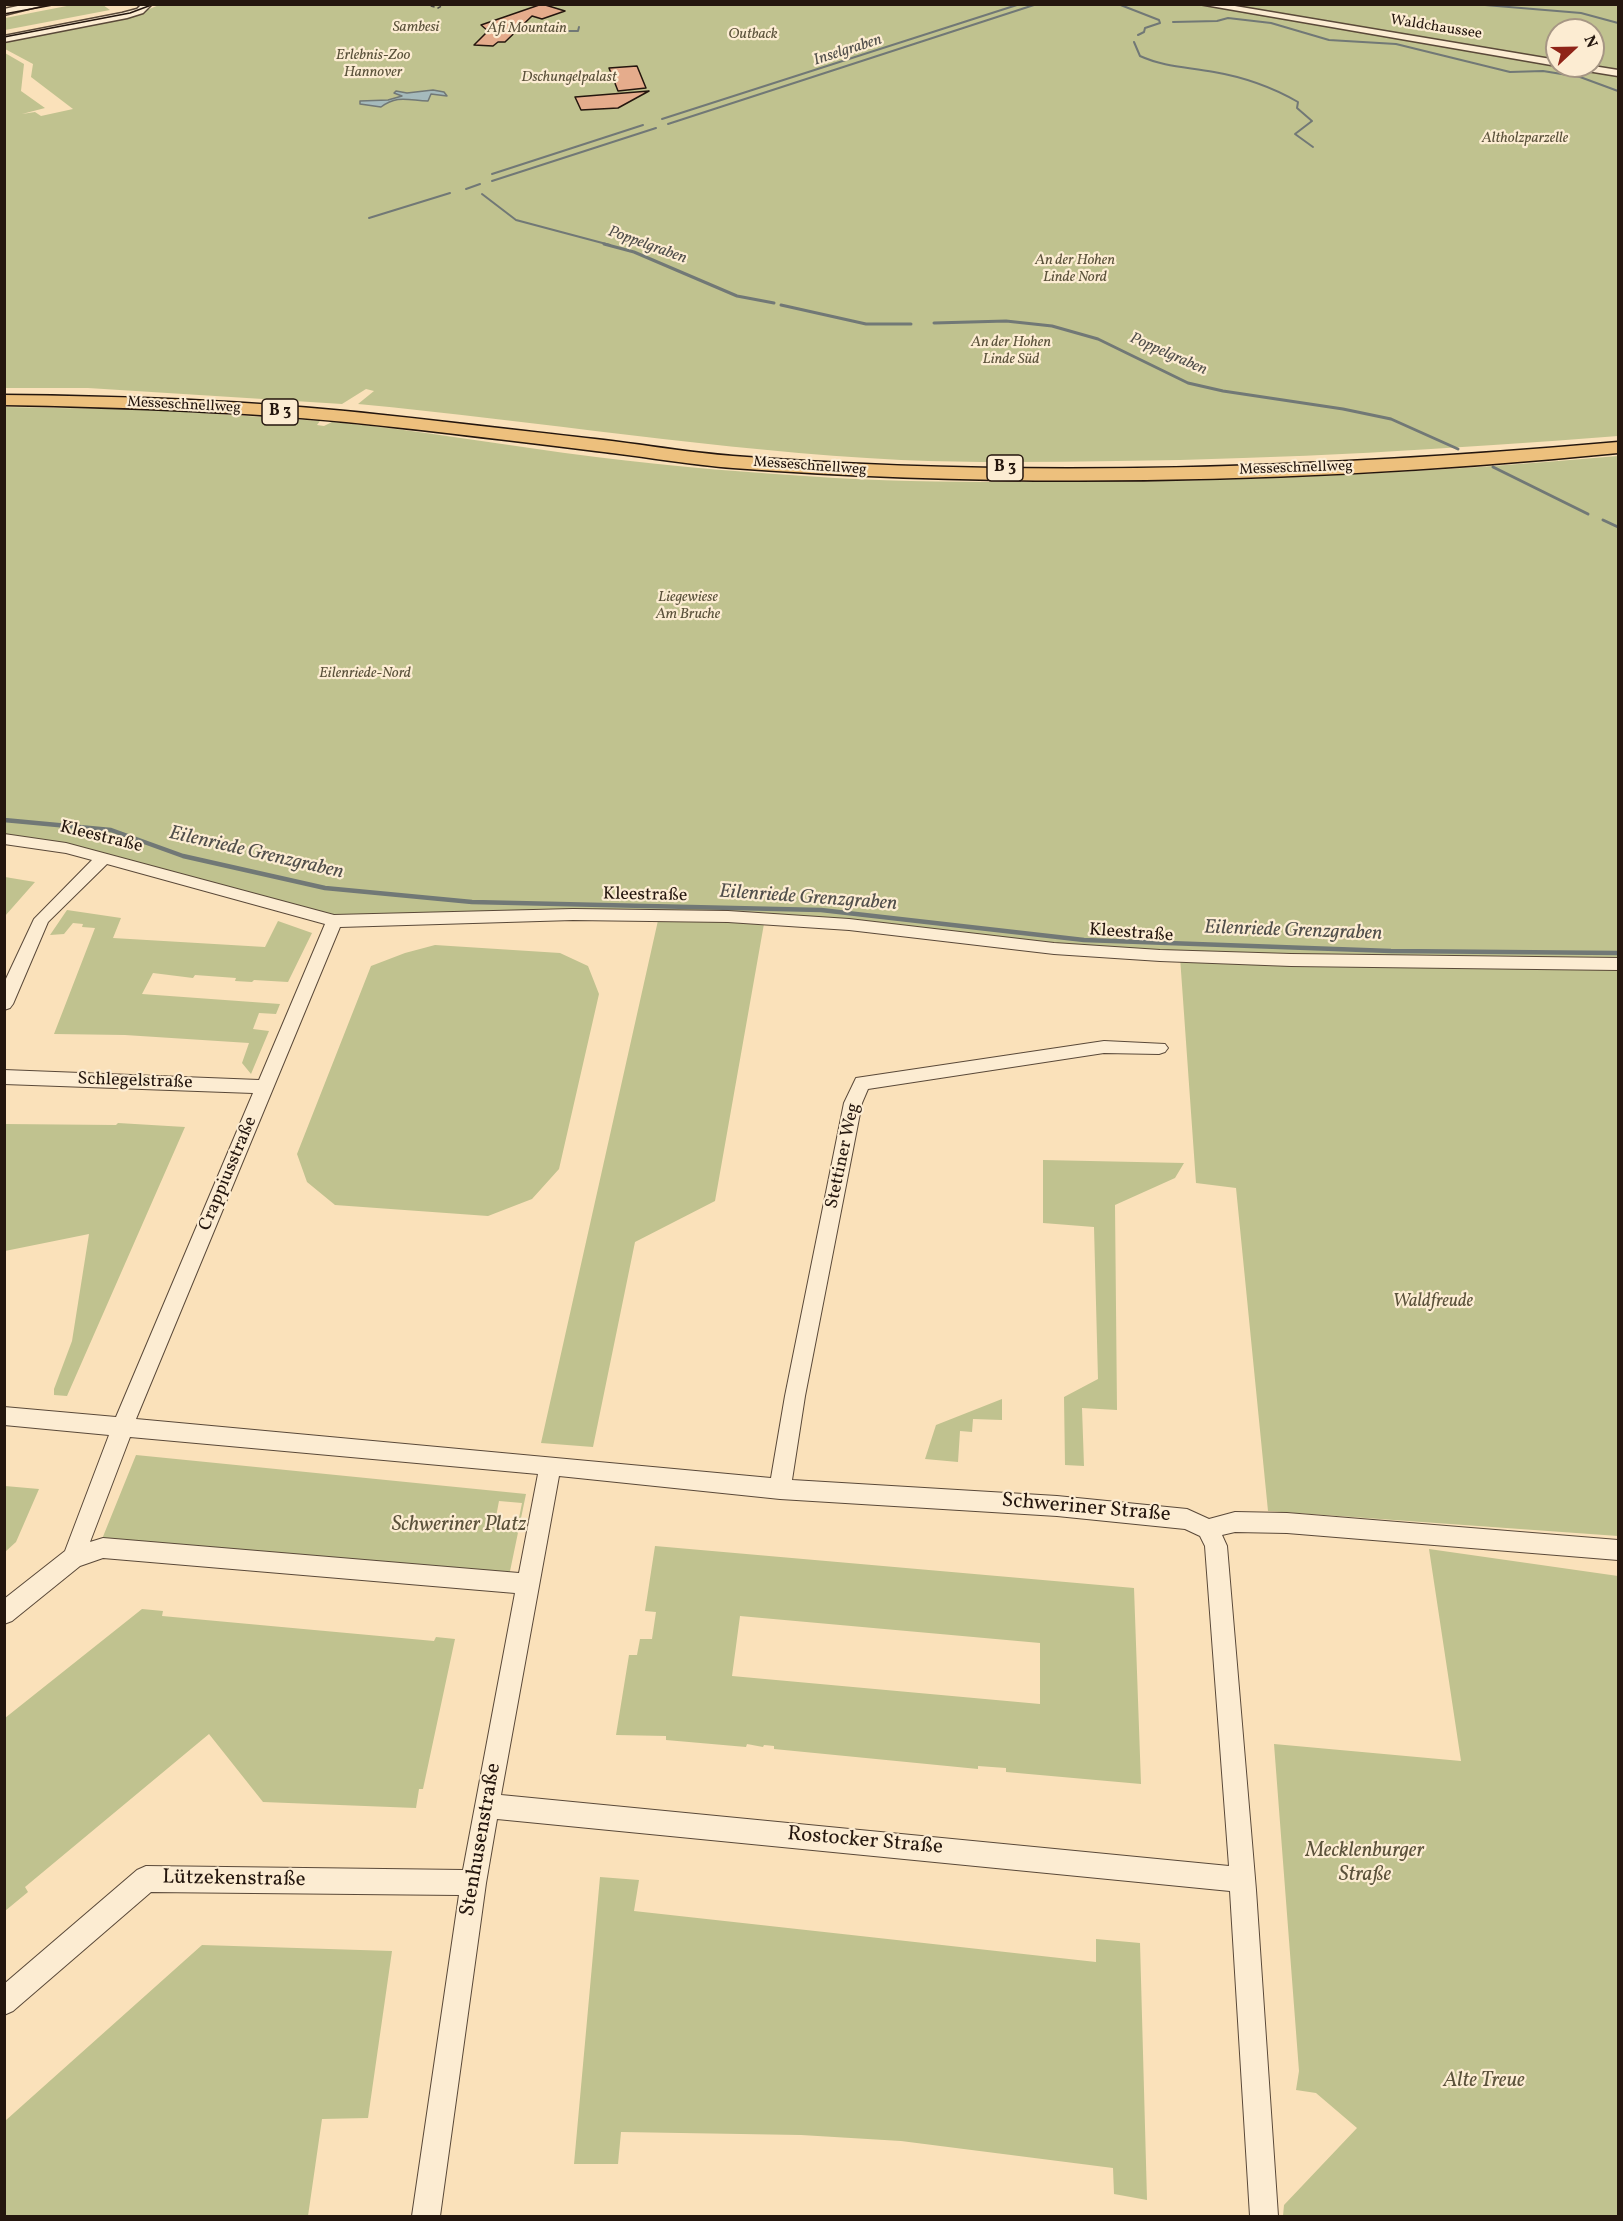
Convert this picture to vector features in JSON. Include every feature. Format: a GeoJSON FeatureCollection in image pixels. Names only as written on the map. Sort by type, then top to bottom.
{"type":"FeatureCollection","features":[{"type":"Feature","properties":{"kind":"highway","name":"Messeschnellweg"},"geometry":{"type":"LineString","coordinates":[[4,394],[215,400],[393,415],[729,454],[911,466],[1101,469],[1252,464],[1407,457],[1618,441]]}},
{"type":"Feature","properties":{"kind":"highway","name":"Messeschnellweg"},"geometry":{"type":"LineString","coordinates":[[4,400],[209,406],[389,421],[727,461],[911,472],[1082,475],[1209,473],[1412,464],[1618,448]]}},
{"type":"Feature","properties":{"kind":"street"},"geometry":{"type":"LineString","coordinates":[[4,12],[44,4]]}},
{"type":"Feature","properties":{"kind":"street"},"geometry":{"type":"LineString","coordinates":[[133,14],[143,4]]}},
{"type":"Feature","properties":{"kind":"street"},"geometry":{"type":"LineString","coordinates":[[4,39],[133,14],[148,4]]}},
{"type":"Feature","properties":{"kind":"street","name":"Waldchaussee"},"geometry":{"type":"LineString","coordinates":[[1203,4],[1545,61]]}},
{"type":"Feature","properties":{"kind":"street","name":"Kleestraße"},"geometry":{"type":"LineString","coordinates":[[4,839],[66,848],[334,921],[611,914],[765,918],[850,924],[1090,952],[1180,957],[1618,964]]}},
{"type":"Feature","properties":{"kind":"street"},"geometry":{"type":"LineString","coordinates":[[4,1004],[42,919],[104,858]]}},
{"type":"Feature","properties":{"kind":"street","name":"Crappiusstraße"},"geometry":{"type":"LineString","coordinates":[[73,1558],[123,1426],[334,921]]}},
{"type":"Feature","properties":{"kind":"street","name":"Stettiner Weg"},"geometry":{"type":"LineString","coordinates":[[780,1490],[795,1396],[849,1122],[853,1103],[862,1083],[1104,1047],[1159,1048]]}},
{"type":"Feature","properties":{"kind":"street","name":"Schlegelstraße"},"geometry":{"type":"LineString","coordinates":[[4,1077],[265,1087]]}},
{"type":"Feature","properties":{"kind":"street"},"geometry":{"type":"LineString","coordinates":[[4,1416],[550,1466]]}},
{"type":"Feature","properties":{"kind":"street","name":"Schweriner Straße"},"geometry":{"type":"LineString","coordinates":[[550,1466],[780,1490],[1047,1505],[1187,1519],[1208,1529]]}},
{"type":"Feature","properties":{"kind":"street","name":"Stenhusenstraße"},"geometry":{"type":"LineString","coordinates":[[426,2217],[473,1883],[550,1466]]}},
{"type":"Feature","properties":{"kind":"street"},"geometry":{"type":"LineString","coordinates":[[1264,2217],[1242,1880],[1216,1546],[1208,1529],[1236,1522],[1287,1523],[1618,1550]]}},
{"type":"Feature","properties":{"kind":"street"},"geometry":{"type":"LineString","coordinates":[[4,1613],[73,1558],[103,1548],[528,1584]]}},
{"type":"Feature","properties":{"kind":"street","name":"Rostocker Straße"},"geometry":{"type":"LineString","coordinates":[[487,1806],[1242,1880]]}},
{"type":"Feature","properties":{"kind":"street","name":"Lützekenstraße"},"geometry":{"type":"LineString","coordinates":[[4,2002],[146,1879],[473,1883]]}},
{"type":"Feature","properties":{"kind":"green space"},"geometry":{"type":"Polygon","coordinates":[[[77,4],[103,5],[110,10],[5,30],[5,18],[77,4]]]}},
{"type":"Feature","properties":{"kind":"green space"},"geometry":{"type":"Polygon","coordinates":[[[159,5],[1618,5],[1618,436],[1306,456],[1063,462],[928,461],[765,450],[358,404],[374,391],[366,389],[342,404],[88,388],[5,388],[5,53],[24,64],[21,91],[45,108],[22,114],[35,112],[41,116],[73,109],[31,77],[33,64],[5,49],[4,41],[125,19],[159,5]]]}},
{"type":"Feature","properties":{"kind":"green space","name":"Eilenriede-Nord"},"geometry":{"type":"Polygon","coordinates":[[[5,407],[159,410],[320,421],[317,425],[324,426],[332,422],[365,425],[655,464],[885,480],[1109,482],[1255,479],[1400,472],[1618,456],[1618,1536],[1268,1511],[1236,1188],[1196,1183],[1180,957],[765,918],[715,1201],[635,1242],[593,1447],[541,1443],[659,916],[356,922],[66,848],[5,839],[5,407]]]}},
{"type":"Feature","properties":{"kind":"green space"},"geometry":{"type":"Polygon","coordinates":[[[4,877],[35,882],[5,916],[4,877]]]}},
{"type":"Feature","properties":{"kind":"green space"},"geometry":{"type":"Polygon","coordinates":[[[67,910],[121,918],[113,938],[265,947],[278,921],[312,933],[288,982],[235,981],[236,978],[195,975],[193,978],[153,973],[142,994],[280,1004],[276,1014],[259,1013],[253,1029],[269,1031],[251,1074],[242,1063],[249,1043],[125,1035],[54,1034],[95,928],[82,927],[83,924],[73,923],[64,934],[50,935],[67,910]]]}},
{"type":"Feature","properties":{"kind":"green space"},"geometry":{"type":"Polygon","coordinates":[[[435,945],[560,953],[588,966],[599,994],[559,1169],[532,1199],[488,1216],[335,1205],[307,1182],[297,1154],[371,966],[435,945]]]}},
{"type":"Feature","properties":{"kind":"green space"},"geometry":{"type":"Polygon","coordinates":[[[118,1123],[185,1127],[67,1396],[54,1395],[54,1389],[72,1341],[89,1234],[5,1251],[5,1124],[116,1125],[118,1123]]]}},
{"type":"Feature","properties":{"kind":"green space"},"geometry":{"type":"Polygon","coordinates":[[[1043,1160],[1184,1163],[1175,1178],[1115,1205],[1117,1410],[1082,1408],[1084,1466],[1065,1465],[1064,1397],[1098,1379],[1094,1227],[1043,1223],[1043,1160]]]}},
{"type":"Feature","properties":{"kind":"green space"},"geometry":{"type":"Polygon","coordinates":[[[1002,1399],[1002,1420],[973,1419],[972,1432],[960,1431],[958,1462],[925,1459],[936,1425],[1002,1399]]]}},
{"type":"Feature","properties":{"kind":"green space","name":"Schweriner Platz"},"geometry":{"type":"Polygon","coordinates":[[[136,1455],[526,1494],[509,1576],[100,1544],[136,1455]],[[499,1501],[495,1522],[518,1523],[522,1503],[499,1501]]]}},
{"type":"Feature","properties":{"kind":"green space"},"geometry":{"type":"Polygon","coordinates":[[[5,1486],[39,1489],[16,1542],[5,1552],[5,1486]]]}},
{"type":"Feature","properties":{"kind":"green space"},"geometry":{"type":"Polygon","coordinates":[[[655,1546],[1134,1588],[1141,1784],[1006,1772],[1006,1768],[978,1766],[978,1769],[774,1749],[774,1746],[764,1745],[763,1747],[747,1744],[746,1747],[666,1740],[666,1736],[616,1735],[629,1655],[637,1655],[640,1639],[652,1639],[656,1612],[645,1611],[655,1546]],[[740,1616],[732,1676],[1040,1704],[1040,1643],[740,1616]]]}},
{"type":"Feature","properties":{"kind":"green space","name":"Alte Treue"},"geometry":{"type":"Polygon","coordinates":[[[1429,1549],[1618,1576],[1618,2216],[1283,2216],[1284,2205],[1357,2128],[1316,2093],[1296,2090],[1299,2071],[1274,1744],[1461,1761],[1429,1549]]]}},
{"type":"Feature","properties":{"kind":"green space"},"geometry":{"type":"Polygon","coordinates":[[[142,1609],[163,1611],[162,1616],[434,1641],[436,1637],[455,1639],[423,1789],[419,1789],[416,1808],[263,1802],[209,1734],[25,1887],[28,1892],[5,1911],[5,1718],[142,1609]]]}},
{"type":"Feature","properties":{"kind":"green space"},"geometry":{"type":"Polygon","coordinates":[[[600,1877],[639,1880],[634,1911],[1096,1962],[1096,1939],[1140,1943],[1147,2200],[1114,2194],[1113,2168],[901,2141],[801,2135],[621,2132],[618,2164],[574,2164],[600,1877]]]}},
{"type":"Feature","properties":{"kind":"green space"},"geometry":{"type":"Polygon","coordinates":[[[202,1945],[392,1951],[368,2118],[322,2119],[308,2216],[5,2216],[5,2121],[202,1945]]]}},
{"type":"Feature","properties":{"kind":"shaded area"},"geometry":{"type":"Polygon","coordinates":[[[433,90],[444,92],[447,96],[431,94],[428,101],[397,100],[381,107],[360,104],[360,101],[388,100],[402,96],[394,93],[396,91],[407,93],[433,90]]]}},
{"type":"Feature","properties":{"kind":"building"},"geometry":{"type":"Polygon","coordinates":[[[542,4],[565,11],[542,19],[532,16],[505,42],[498,42],[493,46],[474,45],[488,31],[481,25],[542,4]]]}},
{"type":"Feature","properties":{"kind":"building","name":"Dschungelpalast"},"geometry":{"type":"Polygon","coordinates":[[[637,66],[646,88],[618,91],[609,68],[637,66]]]}},
{"type":"Feature","properties":{"kind":"building","name":"Dschungelpalast"},"geometry":{"type":"Polygon","coordinates":[[[649,91],[618,108],[581,110],[575,97],[649,91]]]}},
{"type":"Feature","properties":{"kind":"waterway"},"geometry":{"type":"LineString","coordinates":[[662,119],[1020,4]]}},
{"type":"Feature","properties":{"kind":"waterway","name":"Inselgraben"},"geometry":{"type":"LineString","coordinates":[[668,124],[1037,4]]}},
{"type":"Feature","properties":{"kind":"waterway"},"geometry":{"type":"LineString","coordinates":[[1118,4],[1159,20],[1160,23],[1145,28],[1144,32],[1138,35]]}},
{"type":"Feature","properties":{"kind":"waterway"},"geometry":{"type":"LineString","coordinates":[[1473,4],[1581,13],[1618,23]]}},
{"type":"Feature","properties":{"kind":"waterway"},"geometry":{"type":"LineString","coordinates":[[1173,22],[1217,21],[1228,18],[1271,23],[1329,40],[1396,44],[1510,72],[1543,71],[1580,77],[1618,91]]}},
{"type":"Feature","properties":{"kind":"waterway"},"geometry":{"type":"LineString","coordinates":[[566,31],[578,31],[579,27]]}},
{"type":"Feature","properties":{"kind":"waterway"},"geometry":{"type":"LineString","coordinates":[[1134,42],[1140,56],[1149,60],[1236,77],[1268,87],[1298,102],[1297,108],[1312,121],[1295,134],[1313,147]]}},
{"type":"Feature","properties":{"kind":"waterway"},"geometry":{"type":"LineString","coordinates":[[492,174],[643,125]]}},
{"type":"Feature","properties":{"kind":"waterway","name":"Inselgraben"},"geometry":{"type":"LineString","coordinates":[[492,181],[656,128]]}},
{"type":"Feature","properties":{"kind":"waterway","name":"Inselgraben"},"geometry":{"type":"LineString","coordinates":[[466,189],[480,184]]}},
{"type":"Feature","properties":{"kind":"waterway"},"geometry":{"type":"LineString","coordinates":[[369,218],[450,193]]}},
{"type":"Feature","properties":{"kind":"waterway","name":"Poppelgraben"},"geometry":{"type":"LineString","coordinates":[[482,194],[516,220],[610,245]]}},
{"type":"Feature","properties":{"kind":"waterway","name":"Poppelgraben"},"geometry":{"type":"LineString","coordinates":[[604,244],[634,252],[737,296],[774,303]]}},
{"type":"Feature","properties":{"kind":"waterway","name":"Poppelgraben"},"geometry":{"type":"LineString","coordinates":[[781,305],[866,324],[911,324]]}},
{"type":"Feature","properties":{"kind":"waterway","name":"Poppelgraben"},"geometry":{"type":"LineString","coordinates":[[934,323],[1006,321],[1052,326],[1098,339],[1188,383],[1391,419],[1458,449]]}},
{"type":"Feature","properties":{"kind":"waterway","name":"Poppelgraben"},"geometry":{"type":"LineString","coordinates":[[1493,467],[1588,514]]}},
{"type":"Feature","properties":{"kind":"waterway","name":"Poppelgraben"},"geometry":{"type":"LineString","coordinates":[[1603,520],[1618,527]]}},
{"type":"Feature","properties":{"kind":"waterway","name":"Eilenriede Grenzgraben"},"geometry":{"type":"LineString","coordinates":[[4,820],[111,830],[183,856],[325,888],[472,902],[821,910],[1084,940],[1391,951],[1618,953]]}},
{"type":"Feature","properties":{"kind":"ferry route"},"geometry":{"type":"LineString","coordinates":[[424,4],[438,8],[445,4]]}},
{"type":"Feature","properties":{"kind":"tram line"},"geometry":{"type":"LineString","coordinates":[[4,14],[58,4]]}},
{"type":"Feature","properties":{"kind":"tram line"},"geometry":{"type":"LineString","coordinates":[[4,37],[130,13],[154,4]]}},
{"type":"Feature","properties":{"kind":"park label","name":"Sambesi"},"geometry":{"type":"Point","coordinates":[416,28]}},
{"type":"Feature","properties":{"kind":"park label","name":"Afi Mountain"},"geometry":{"type":"Point","coordinates":[527,29]}},
{"type":"Feature","properties":{"kind":"park label","name":"Outback"},"geometry":{"type":"Point","coordinates":[753,35]}},
{"type":"Feature","properties":{"kind":"park label","name":"Erlebnis-Zoo Hannover"},"geometry":{"type":"Point","coordinates":[373,64]}},
{"type":"Feature","properties":{"kind":"park label","name":"Altholzparzelle"},"geometry":{"type":"Point","coordinates":[1525,139]}},
{"type":"Feature","properties":{"kind":"park label","name":"An der Hohen Linde Nord"},"geometry":{"type":"Point","coordinates":[1075,270]}},
{"type":"Feature","properties":{"kind":"park label","name":"An der Hohen Linde Süd"},"geometry":{"type":"Point","coordinates":[1011,352]}},
{"type":"Feature","properties":{"kind":"park label","name":"Liegewiese Am Bruche"},"geometry":{"type":"Point","coordinates":[688,606]}},
{"type":"Feature","properties":{"kind":"park label","name":"Waldfreude"},"geometry":{"type":"Point","coordinates":[1433,1303]}},
{"type":"Feature","properties":{"kind":"park label","name":"Mecklenburger Straße"},"geometry":{"type":"Point","coordinates":[1365,1864]}}]}
